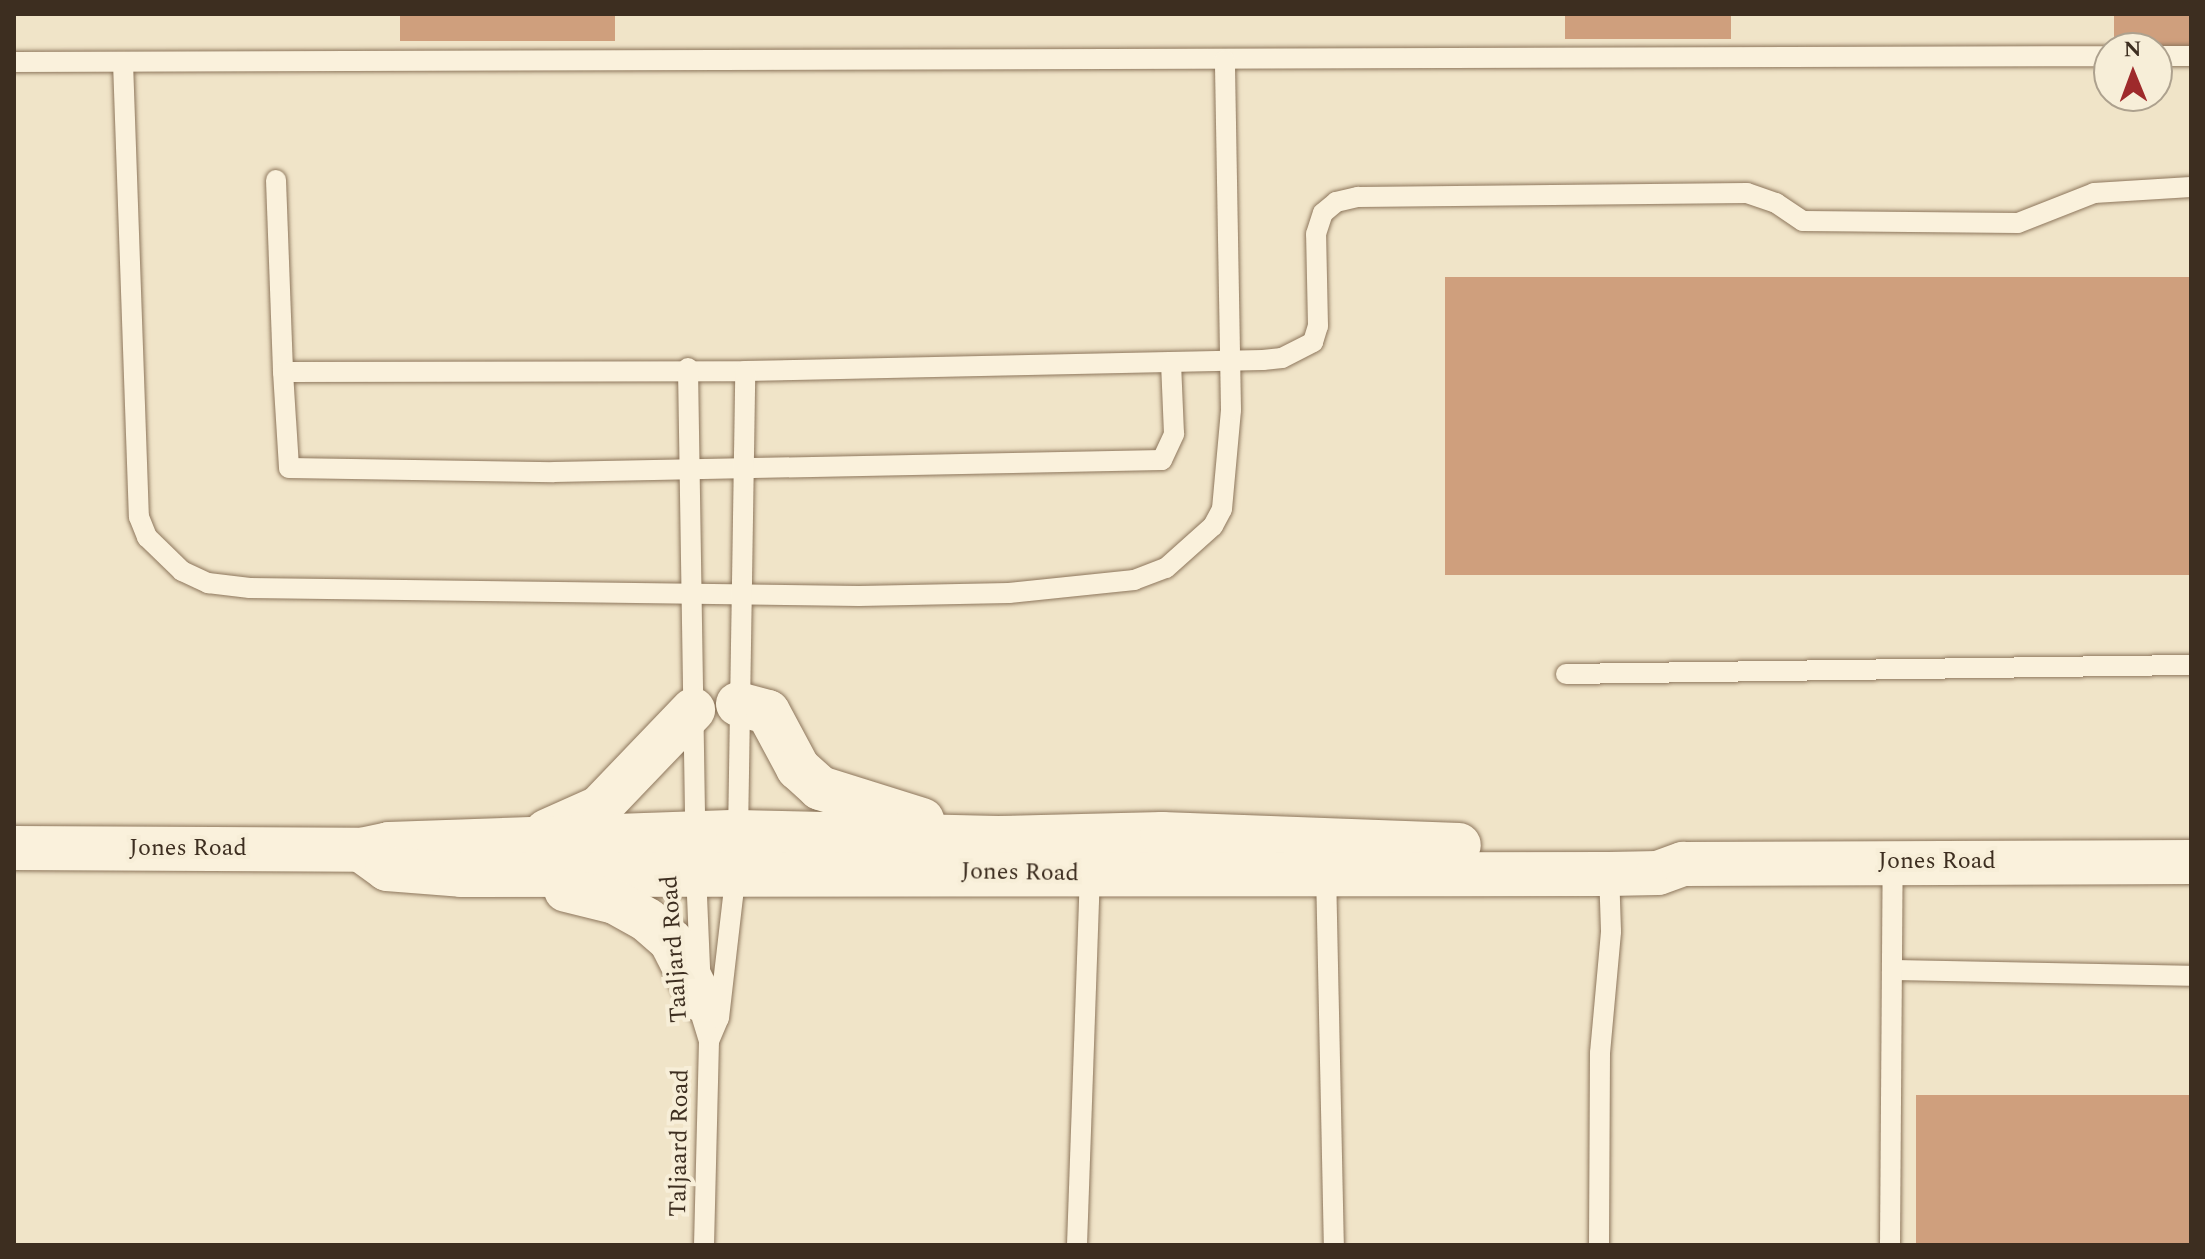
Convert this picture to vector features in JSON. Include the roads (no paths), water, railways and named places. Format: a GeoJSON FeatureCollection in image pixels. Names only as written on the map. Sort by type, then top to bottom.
{"type":"FeatureCollection","features":[{"type":"Feature","properties":{"kind":"street"},"geometry":{"type":"LineString","coordinates":[[738,704],[768,712],[798,768],[820,788],[894,814],[998,838]]}},
{"type":"Feature","properties":{"kind":"street"},"geometry":{"type":"LineString","coordinates":[[506,859],[599,808],[693,710]]}},
{"type":"Feature","properties":{"kind":"street","name":"Jones Road"},"geometry":{"type":"LineString","coordinates":[[14,848],[361,850],[387,869],[506,859],[695,833],[738,832],[998,838],[1091,855]]}},
{"type":"Feature","properties":{"kind":"street","name":"Jones Road"},"geometry":{"type":"LineString","coordinates":[[506,859],[716,876],[1091,855],[1326,855],[1609,864],[1658,873],[1683,864],[2191,862]]}},
{"type":"Feature","properties":{"kind":"street"},"geometry":{"type":"LineString","coordinates":[[506,859],[615,902],[647,920],[671,941],[705,1020]]}},
{"type":"Feature","properties":{"kind":"lane"},"geometry":{"type":"LineString","coordinates":[[14,62],[2093,56]]}},
{"type":"Feature","properties":{"kind":"lane"},"geometry":{"type":"LineString","coordinates":[[123,62],[139,517],[163,556],[208,583],[250,588],[740,595],[1009,593],[1134,580],[1166,568],[1199,542],[1222,509],[1229,458],[1225,60]]}},
{"type":"Feature","properties":{"kind":"lane"},"geometry":{"type":"LineString","coordinates":[[276,180],[289,468],[554,472],[1162,460],[1174,434],[1171,362]]}},
{"type":"Feature","properties":{"kind":"lane"},"geometry":{"type":"LineString","coordinates":[[283,372],[688,368],[745,371],[1282,358],[1313,342],[1318,326],[1316,234],[1323,213],[1336,202],[1358,197],[1747,193],[1776,203],[1803,221],[2018,223],[2094,193],[2191,187]]}},
{"type":"Feature","properties":{"kind":"lane","name":"Taaljard Road"},"geometry":{"type":"LineString","coordinates":[[688,368],[695,833],[716,876],[719,1018],[705,1020],[716,876],[738,832],[745,371]]}},
{"type":"Feature","properties":{"kind":"lane"},"geometry":{"type":"LineString","coordinates":[[1566,674],[2191,665]]}},
{"type":"Feature","properties":{"kind":"lane"},"geometry":{"type":"LineString","coordinates":[[1077,1245],[1091,855]]}},
{"type":"Feature","properties":{"kind":"lane"},"geometry":{"type":"LineString","coordinates":[[1326,855],[1334,1245]]}},
{"type":"Feature","properties":{"kind":"lane"},"geometry":{"type":"LineString","coordinates":[[1890,1245],[1893,863]]}},
{"type":"Feature","properties":{"kind":"lane"},"geometry":{"type":"LineString","coordinates":[[1599,1245],[1609,864]]}},
{"type":"Feature","properties":{"kind":"lane"},"geometry":{"type":"LineString","coordinates":[[1892,970],[2191,976]]}},
{"type":"Feature","properties":{"kind":"lane","name":"Taljaard Road"},"geometry":{"type":"LineString","coordinates":[[704,1245],[705,1020]]}}]}
